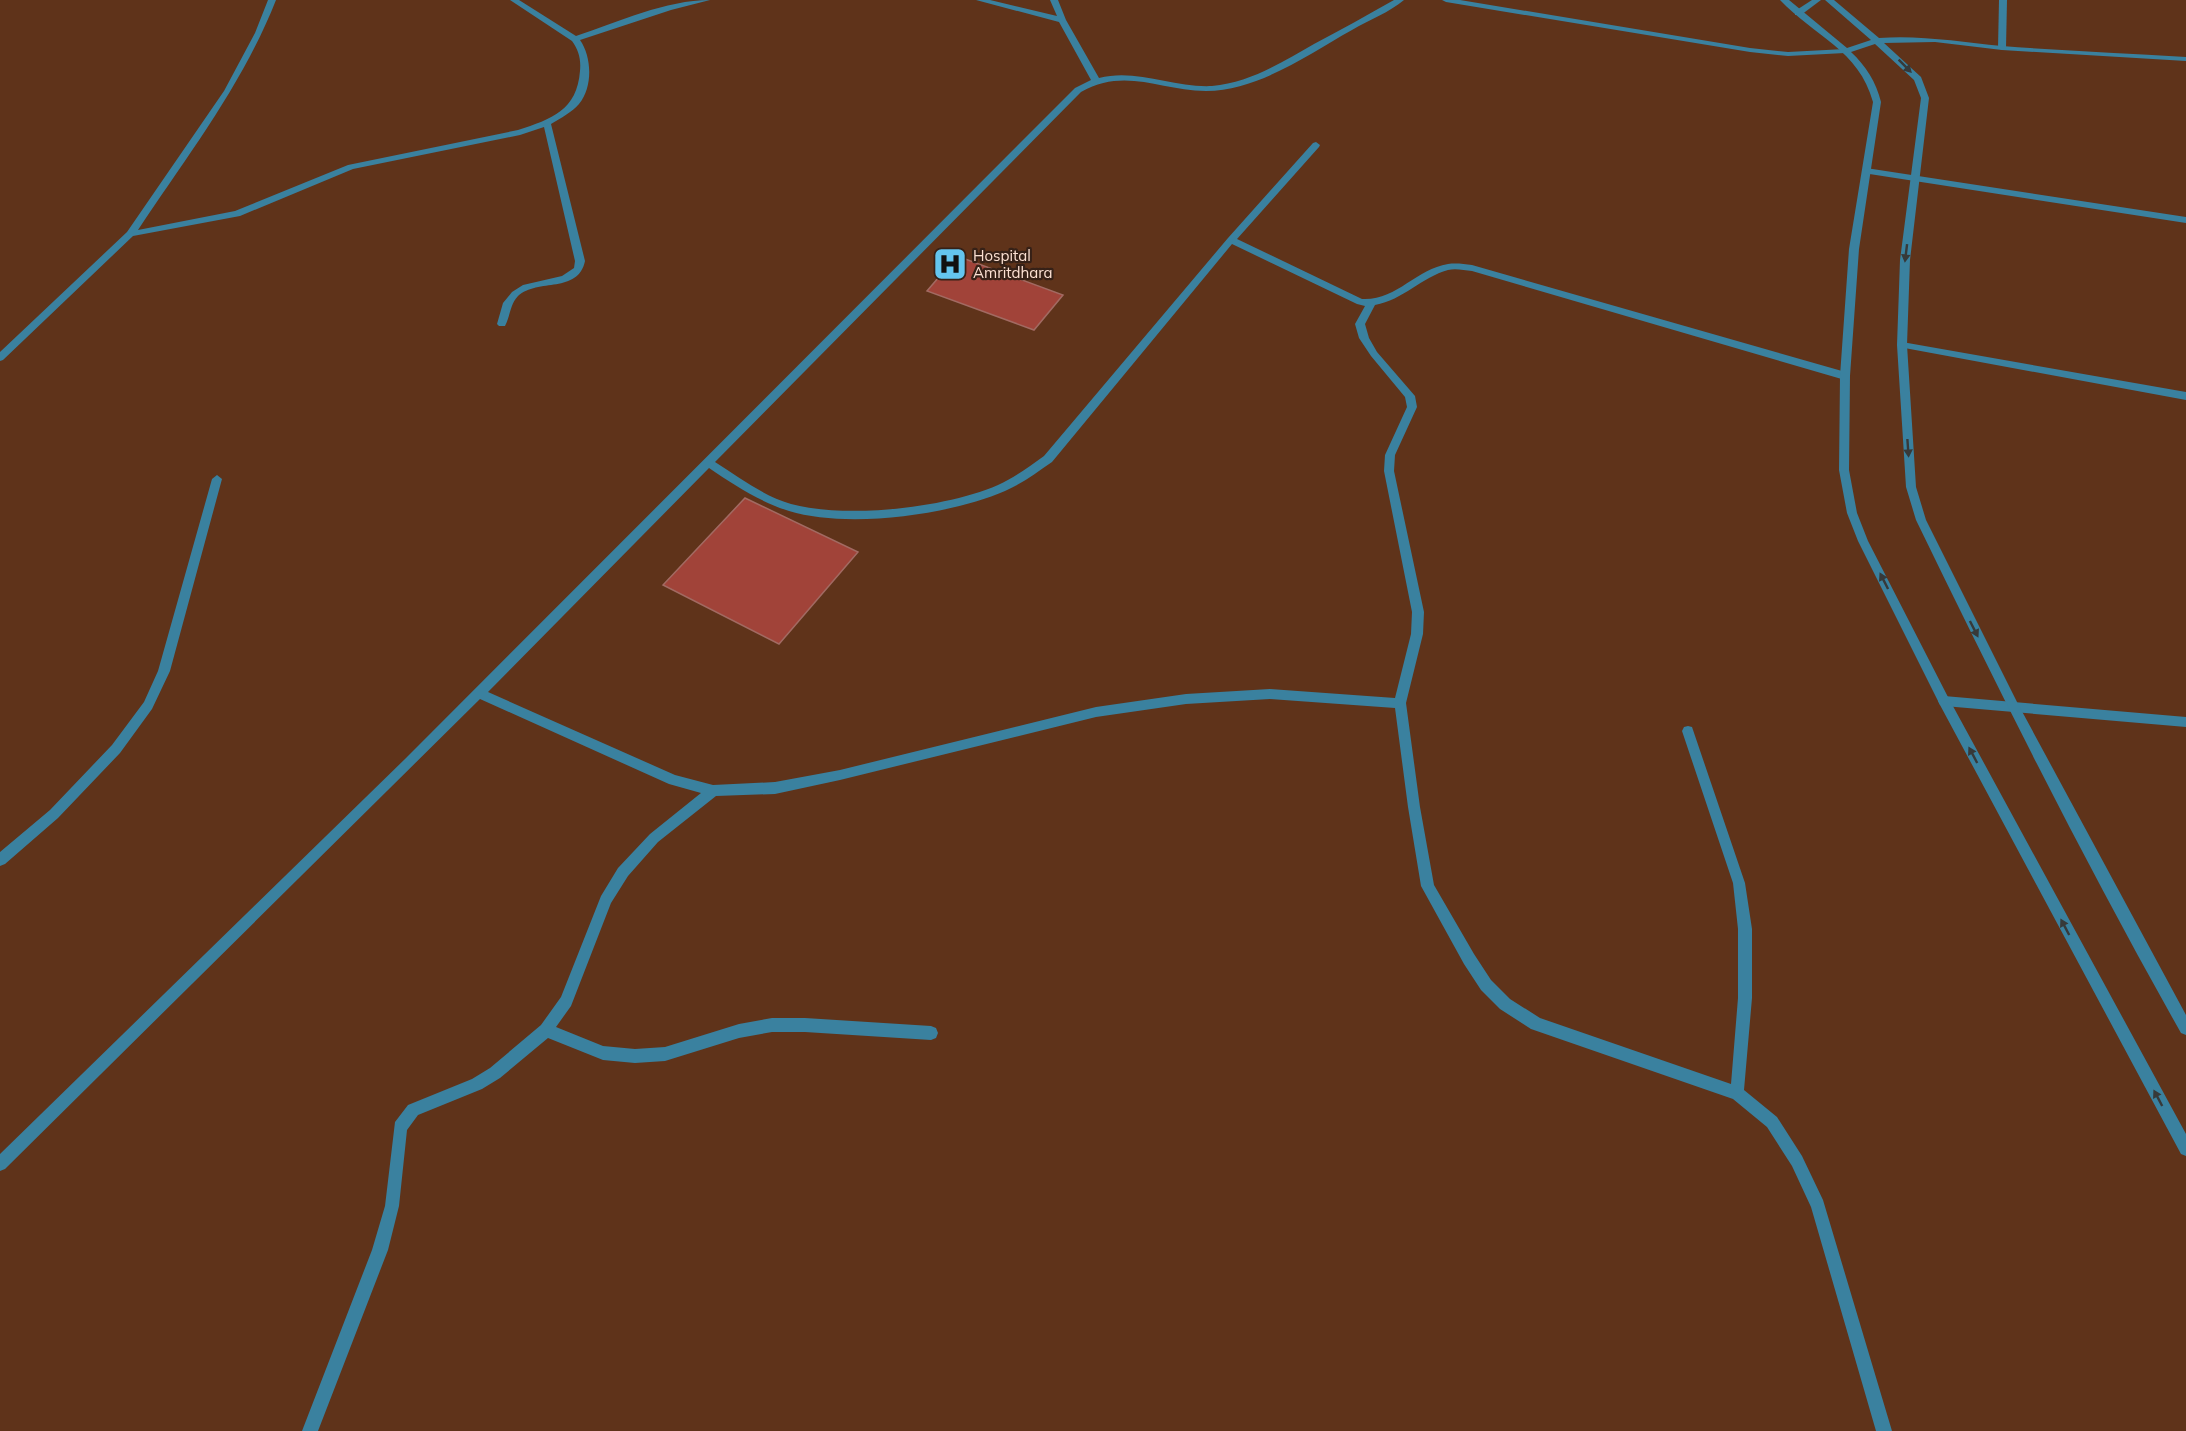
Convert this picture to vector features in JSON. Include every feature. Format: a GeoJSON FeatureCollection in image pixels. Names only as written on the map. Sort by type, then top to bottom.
{"type":"FeatureCollection","features":[{"type":"Feature","properties":{"kind":"street"},"geometry":{"type":"LineString","coordinates":[[0,358],[130,234],[228,91],[259,33],[272,0]]}},
{"type":"Feature","properties":{"kind":"street"},"geometry":{"type":"LineString","coordinates":[[130,234],[237,214],[351,167],[520,132],[548,123],[576,102],[583,86],[585,62],[583,50],[575,39],[514,0]]}},
{"type":"Feature","properties":{"kind":"street"},"geometry":{"type":"LineString","coordinates":[[575,39],[669,8],[706,0]]}},
{"type":"Feature","properties":{"kind":"street"},"geometry":{"type":"LineString","coordinates":[[981,0],[1062,20]]}},
{"type":"Feature","properties":{"kind":"street"},"geometry":{"type":"LineString","coordinates":[[1054,0],[1062,20],[1096,81]]}},
{"type":"Feature","properties":{"kind":"street"},"geometry":{"type":"LineString","coordinates":[[0,1164],[478,693],[1078,90],[1096,81],[1125,77],[1197,88],[1245,83],[1268,73],[1400,0]]}},
{"type":"Feature","properties":{"kind":"street"},"geometry":{"type":"LineString","coordinates":[[1446,0],[1750,50],[1788,54],[1845,51],[1877,41],[1902,39],[1935,40],[2002,48],[2186,59]]}},
{"type":"Feature","properties":{"kind":"street"},"geometry":{"type":"LineString","coordinates":[[1784,0],[1845,51],[1868,75],[1875,89],[1877,102],[1854,249],[1845,376],[1844,470],[1852,513],[1863,541],[1944,701],[2186,1149]]}},
{"type":"Feature","properties":{"kind":"street"},"geometry":{"type":"LineString","coordinates":[[1798,13],[1817,0]]}},
{"type":"Feature","properties":{"kind":"street"},"geometry":{"type":"LineString","coordinates":[[1829,0],[1918,79],[1925,98],[1905,260],[1902,345],[1911,487],[1917,509],[1935,551],[2014,708],[2186,1028]]}},
{"type":"Feature","properties":{"kind":"street"},"geometry":{"type":"LineString","coordinates":[[2002,48],[2003,0]]}},
{"type":"Feature","properties":{"kind":"street"},"geometry":{"type":"LineString","coordinates":[[502,324],[508,303],[515,294],[526,287],[566,279],[578,270],[580,261],[548,123]]}},
{"type":"Feature","properties":{"kind":"street"},"geometry":{"type":"LineString","coordinates":[[708,462],[751,489],[790,508],[823,514],[859,515],[936,505],[989,492],[1021,478],[1048,459],[1231,240],[1316,145]]}},
{"type":"Feature","properties":{"kind":"street"},"geometry":{"type":"LineString","coordinates":[[1866,171],[2186,220]]}},
{"type":"Feature","properties":{"kind":"street"},"geometry":{"type":"LineString","coordinates":[[1231,240],[1360,302],[1379,303],[1444,268],[1472,268],[1845,376]]}},
{"type":"Feature","properties":{"kind":"street"},"geometry":{"type":"LineString","coordinates":[[1371,304],[1360,324],[1364,338],[1374,354],[1410,396],[1412,407],[1390,455],[1389,471],[1418,612],[1418,634],[1400,703],[1414,807],[1428,886],[1469,959],[1486,985],[1505,1004],[1536,1024],[1737,1093],[1772,1122],[1797,1161],[1818,1205],[1884,1431]]}},
{"type":"Feature","properties":{"kind":"street"},"geometry":{"type":"LineString","coordinates":[[1902,345],[2186,396]]}},
{"type":"Feature","properties":{"kind":"street"},"geometry":{"type":"LineString","coordinates":[[0,860],[54,814],[116,749],[148,705],[164,671],[217,479]]}},
{"type":"Feature","properties":{"kind":"street"},"geometry":{"type":"LineString","coordinates":[[478,693],[673,780],[713,791],[786,786],[840,775],[1096,712],[1186,699],[1270,694],[1400,703]]}},
{"type":"Feature","properties":{"kind":"street"},"geometry":{"type":"LineString","coordinates":[[1944,701],[2186,722]]}},
{"type":"Feature","properties":{"kind":"street"},"geometry":{"type":"LineString","coordinates":[[1688,731],[1739,883],[1745,929],[1745,998],[1737,1093]]}},
{"type":"Feature","properties":{"kind":"street"},"geometry":{"type":"LineString","coordinates":[[310,1431],[380,1250],[392,1206],[400,1127],[413,1110],[477,1084],[495,1073],[546,1030],[566,1001],[606,900],[623,872],[654,838],[713,791]]}},
{"type":"Feature","properties":{"kind":"street"},"geometry":{"type":"LineString","coordinates":[[546,1030],[603,1053],[635,1056],[665,1054],[739,1031],[772,1025],[805,1024],[931,1033]]}},
{"type":"Feature","properties":{"kind":"building"},"geometry":{"type":"Polygon","coordinates":[[[957,256],[1063,295],[1034,330],[927,291],[957,256]]]}},
{"type":"Feature","properties":{"kind":"building"},"geometry":{"type":"Polygon","coordinates":[[[745,498],[858,552],[779,644],[663,585],[745,498]]]}},
{"type":"Feature","properties":{"kind":"place","name":"Hospital Amritdhara"},"geometry":{"type":"Point","coordinates":[950,264]}}]}
